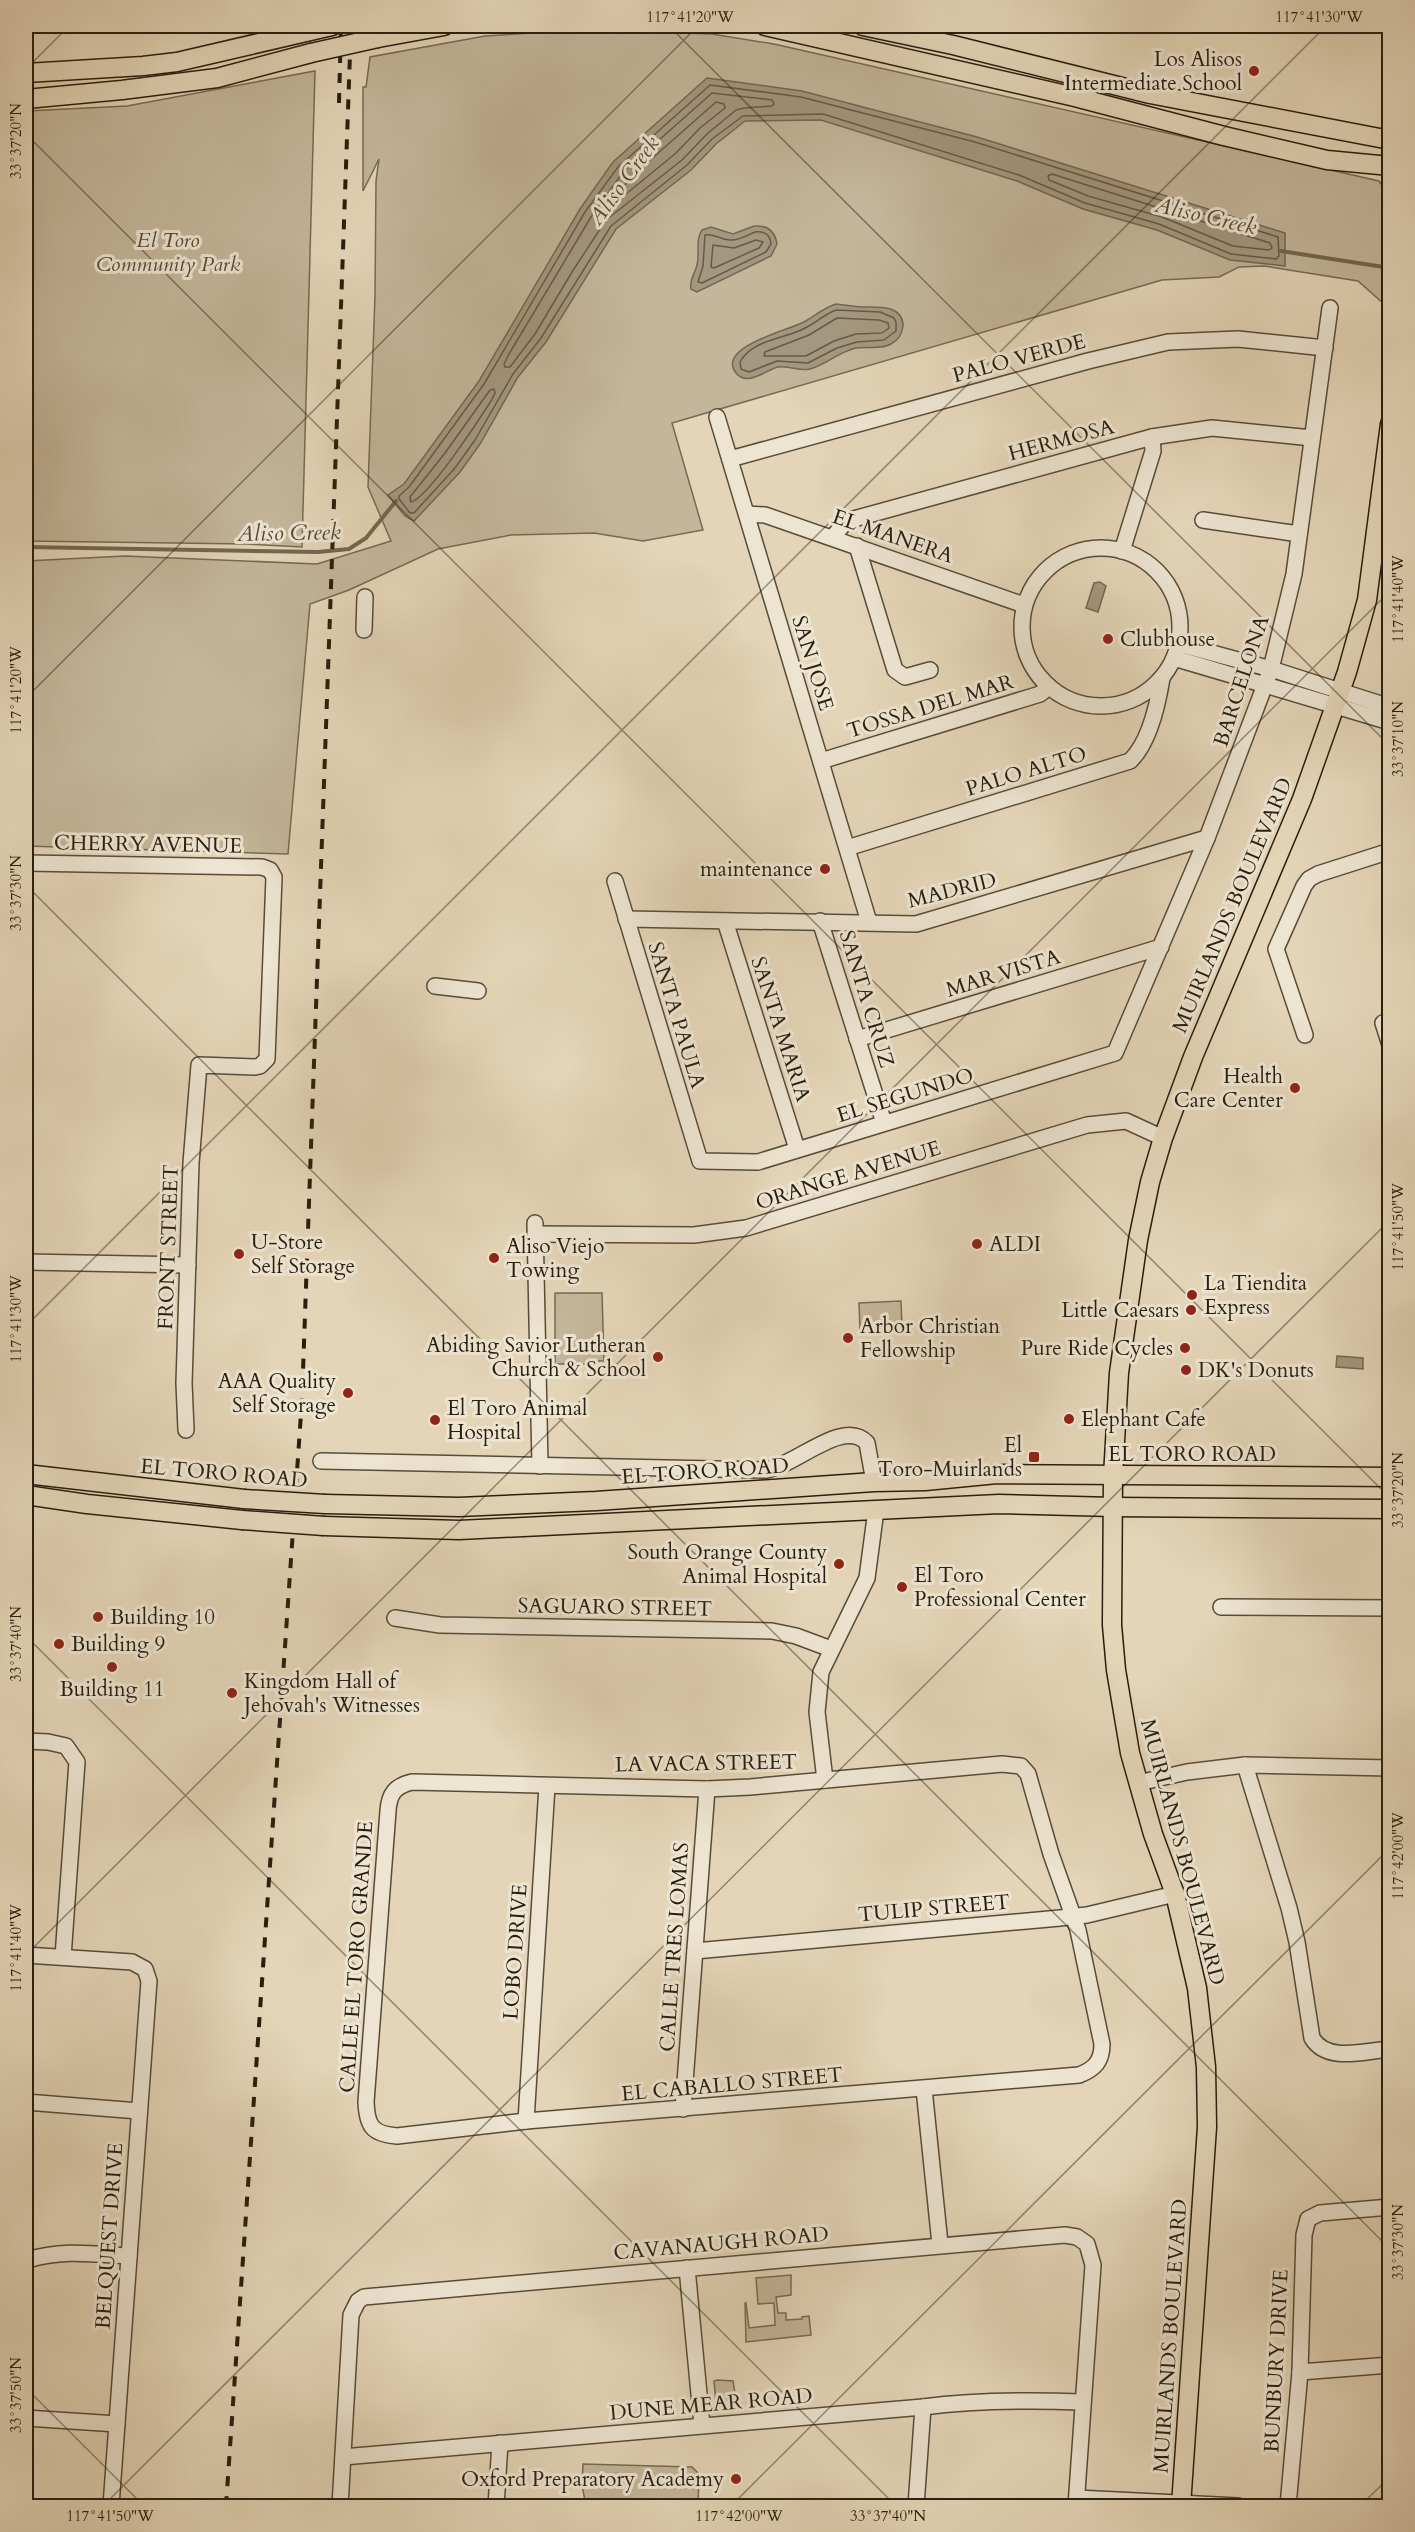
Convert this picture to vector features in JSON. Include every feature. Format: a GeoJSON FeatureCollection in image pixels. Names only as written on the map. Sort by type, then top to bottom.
{"type":"FeatureCollection","features":[{"type":"Feature","properties":{"kind":"main road"},"geometry":{"type":"LineString","coordinates":[[26,73],[177,62],[332,26]]}},
{"type":"Feature","properties":{"kind":"main road"},"geometry":{"type":"LineString","coordinates":[[26,99],[217,78],[311,53],[444,26]]}},
{"type":"Feature","properties":{"kind":"main road"},"geometry":{"type":"LineString","coordinates":[[765,26],[1063,95],[1316,158],[1389,166]]}},
{"type":"Feature","properties":{"kind":"main road"},"geometry":{"type":"LineString","coordinates":[[863,26],[953,45],[1150,94],[1389,140]]}},
{"type":"Feature","properties":{"kind":"main road","name":"MUIRLANDS BOULEVARD"},"geometry":{"type":"LineString","coordinates":[[1181,2505],[1207,2127],[1203,2026],[1185,1930],[1138,1783],[1114,1656],[1112,1625],[1113,1476],[1119,1373],[1136,1253],[1150,1182],[1163,1138],[1193,1058],[1302,799],[1338,698],[1366,600],[1389,424]]}},
{"type":"Feature","properties":{"kind":"main road","name":"EL TORO ROAD"},"geometry":{"type":"LineString","coordinates":[[26,1474],[244,1499],[325,1504],[459,1507],[596,1502],[874,1482],[925,1481],[998,1474],[1389,1477]]}},
{"type":"Feature","properties":{"kind":"main road"},"geometry":{"type":"LineString","coordinates":[[874,1482],[876,1510]]}},
{"type":"Feature","properties":{"kind":"main road","name":"EL TORO ROAD"},"geometry":{"type":"LineString","coordinates":[[26,1495],[87,1504],[242,1520],[324,1526],[459,1530],[999,1504],[1389,1509]]}},
{"type":"Feature","properties":{"kind":"street","name":"BARCELONA"},"geometry":{"type":"LineString","coordinates":[[1118,1048],[1207,838],[1271,669],[1294,574],[1330,308]]}},
{"type":"Feature","properties":{"kind":"street","name":"PALO VERDE"},"geometry":{"type":"LineString","coordinates":[[730,459],[1088,361],[1168,342],[1238,339],[1325,348]]}},
{"type":"Feature","properties":{"kind":"street","name":"SAN JOSE"},"geometry":{"type":"LineString","coordinates":[[717,417],[869,922]]}},
{"type":"Feature","properties":{"kind":"street","name":"HERMOSA"},"geometry":{"type":"LineString","coordinates":[[833,537],[850,520],[1152,437],[1212,428],[1312,438]]}},
{"type":"Feature","properties":{"kind":"street"},"geometry":{"type":"LineString","coordinates":[[1122,550],[1153,451],[1152,437]]}},
{"type":"Feature","properties":{"kind":"street","name":"EL MANERA"},"geometry":{"type":"LineString","coordinates":[[747,514],[765,515],[833,537],[1024,605]]}},
{"type":"Feature","properties":{"kind":"street"},"geometry":{"type":"LineString","coordinates":[[1203,520],[1299,534]]}},
{"type":"Feature","properties":{"kind":"street"},"geometry":{"type":"LineString","coordinates":[[857,546],[895,670],[905,677],[930,670]]}},
{"type":"Feature","properties":{"kind":"street"},"geometry":{"type":"LineString","coordinates":[[1102,547],[1122,550],[1149,564],[1169,586],[1179,614],[1177,651],[1162,678],[1154,687],[1132,700],[1108,706],[1095,706],[1070,700],[1049,687],[1040,678],[1027,656],[1021,630],[1024,605],[1032,586],[1046,570],[1062,558],[1081,550],[1102,547]]}},
{"type":"Feature","properties":{"kind":"street"},"geometry":{"type":"LineString","coordinates":[[364,630],[365,597]]}},
{"type":"Feature","properties":{"kind":"street"},"geometry":{"type":"LineString","coordinates":[[1177,651],[1266,685],[1389,707]]}},
{"type":"Feature","properties":{"kind":"street"},"geometry":{"type":"LineString","coordinates":[[1177,651],[1271,669],[1389,722]]}},
{"type":"Feature","properties":{"kind":"street","name":"PALO ALTO"},"geometry":{"type":"LineString","coordinates":[[847,848],[1130,761],[1142,746],[1154,714],[1162,678]]}},
{"type":"Feature","properties":{"kind":"street","name":"TOSSA DEL MAR"},"geometry":{"type":"LineString","coordinates":[[821,761],[1040,694],[1049,687]]}},
{"type":"Feature","properties":{"kind":"street","name":"MADRID"},"geometry":{"type":"LineString","coordinates":[[626,919],[916,924],[1207,838]]}},
{"type":"Feature","properties":{"kind":"street"},"geometry":{"type":"LineString","coordinates":[[1305,1035],[1276,949],[1304,886],[1309,879],[1318,874],[1389,851]]}},
{"type":"Feature","properties":{"kind":"street","name":"CHERRY AVENUE"},"geometry":{"type":"LineString","coordinates":[[26,863],[262,867],[270,870],[274,885],[268,1053],[263,1063],[255,1067],[199,1065]]}},
{"type":"Feature","properties":{"kind":"street","name":"SANTA PAULA"},"geometry":{"type":"LineString","coordinates":[[615,881],[700,1161]]}},
{"type":"Feature","properties":{"kind":"street","name":"SANTA MARIA"},"geometry":{"type":"LineString","coordinates":[[725,921],[798,1149]]}},
{"type":"Feature","properties":{"kind":"street","name":"SANTA CRUZ"},"geometry":{"type":"LineString","coordinates":[[820,921],[884,1123]]}},
{"type":"Feature","properties":{"kind":"street","name":"MAR VISTA"},"geometry":{"type":"LineString","coordinates":[[857,1039],[1161,947]]}},
{"type":"Feature","properties":{"kind":"street"},"geometry":{"type":"LineString","coordinates":[[435,986],[478,991]]}},
{"type":"Feature","properties":{"kind":"street"},"geometry":{"type":"LineString","coordinates":[[1383,1023],[1389,1045]]}},
{"type":"Feature","properties":{"kind":"street","name":"EL SEGUNDO"},"geometry":{"type":"LineString","coordinates":[[700,1161],[758,1162],[1109,1055],[1118,1048]]}},
{"type":"Feature","properties":{"kind":"street","name":"FRONT STREET"},"geometry":{"type":"LineString","coordinates":[[186,1430],[184,1383],[191,1163],[199,1065]]}},
{"type":"Feature","properties":{"kind":"street","name":"ORANGE AVENUE"},"geometry":{"type":"LineString","coordinates":[[540,1466],[535,1229],[694,1236],[746,1228],[1087,1125],[1126,1121],[1163,1138]]}},
{"type":"Feature","properties":{"kind":"street"},"geometry":{"type":"LineString","coordinates":[[26,1262],[188,1264]]}},
{"type":"Feature","properties":{"kind":"street"},"geometry":{"type":"LineString","coordinates":[[321,1461],[766,1470],[778,1467],[836,1437],[851,1433],[863,1438],[867,1443],[874,1482]]}},
{"type":"Feature","properties":{"kind":"street"},"geometry":{"type":"LineString","coordinates":[[825,1780],[817,1713],[821,1672],[855,1607],[867,1578],[876,1510]]}},
{"type":"Feature","properties":{"kind":"street"},"geometry":{"type":"LineString","coordinates":[[1221,1607],[1389,1608]]}},
{"type":"Feature","properties":{"kind":"street","name":"SAGUARO STREET"},"geometry":{"type":"LineString","coordinates":[[395,1618],[440,1625],[772,1631],[796,1636],[831,1649]]}},
{"type":"Feature","properties":{"kind":"street"},"geometry":{"type":"LineString","coordinates":[[26,1742],[60,1744],[75,1756],[77,1766],[63,1957],[26,1954]]}},
{"type":"Feature","properties":{"kind":"street","name":"LA VACA STREET"},"geometry":{"type":"LineString","coordinates":[[394,1790],[402,1784],[412,1782],[707,1789],[1002,1764],[1021,1766],[1032,1783],[1041,1821],[1074,1916]]}},
{"type":"Feature","properties":{"kind":"street"},"geometry":{"type":"LineString","coordinates":[[1138,1783],[1187,1772],[1245,1765],[1389,1768]]}},
{"type":"Feature","properties":{"kind":"street"},"geometry":{"type":"LineString","coordinates":[[1245,1765],[1289,1908],[1297,1942],[1312,2038],[1318,2049],[1335,2055],[1389,2049]]}},
{"type":"Feature","properties":{"kind":"street","name":"LOBO DRIVE"},"geometry":{"type":"LineString","coordinates":[[526,2121],[547,1786]]}},
{"type":"Feature","properties":{"kind":"street","name":"CALLE TRES LOMAS"},"geometry":{"type":"LineString","coordinates":[[683,2109],[707,1789]]}},
{"type":"Feature","properties":{"kind":"street","name":"CALLE EL TORO GRANDE"},"geometry":{"type":"LineString","coordinates":[[372,2128],[367,2116],[367,2090],[388,1811],[389,1800],[394,1790]]}},
{"type":"Feature","properties":{"kind":"street","name":"TULIP STREET"},"geometry":{"type":"LineString","coordinates":[[695,1951],[1074,1916],[1175,1894]]}},
{"type":"Feature","properties":{"kind":"street","name":"EL CABALLO STREET"},"geometry":{"type":"LineString","coordinates":[[372,2128],[383,2135],[397,2136],[526,2121],[1080,2075],[1096,2066],[1102,2044],[1089,1972],[1074,1916]]}},
{"type":"Feature","properties":{"kind":"street","name":"BELQUEST DRIVE"},"geometry":{"type":"LineString","coordinates":[[63,1957],[132,1962],[144,1969],[149,1981],[111,2506]]}},
{"type":"Feature","properties":{"kind":"street"},"geometry":{"type":"LineString","coordinates":[[924,2089],[940,2244]]}},
{"type":"Feature","properties":{"kind":"street"},"geometry":{"type":"LineString","coordinates":[[26,2102],[139,2111]]}},
{"type":"Feature","properties":{"kind":"street","name":"BUNBURY DRIVE"},"geometry":{"type":"LineString","coordinates":[[1288,2506],[1300,2372],[1304,2235],[1308,2219],[1320,2213],[1389,2207]]}},
{"type":"Feature","properties":{"kind":"street","name":"CAVANAUGH ROAD"},"geometry":{"type":"LineString","coordinates":[[343,2457],[351,2315],[358,2301],[370,2295],[940,2244],[1065,2235],[1077,2237],[1087,2244],[1093,2265],[1082,2402]]}},
{"type":"Feature","properties":{"kind":"street"},"geometry":{"type":"LineString","coordinates":[[28,2260],[46,2254],[66,2252],[129,2256]]}},
{"type":"Feature","properties":{"kind":"street"},"geometry":{"type":"LineString","coordinates":[[687,2268],[702,2425]]}},
{"type":"Feature","properties":{"kind":"street"},"geometry":{"type":"LineString","coordinates":[[1300,2372],[1389,2365]]}},
{"type":"Feature","properties":{"kind":"street","name":"DUNE MEAR ROAD"},"geometry":{"type":"LineString","coordinates":[[343,2457],[996,2400],[1082,2402]]}},
{"type":"Feature","properties":{"kind":"street"},"geometry":{"type":"LineString","coordinates":[[1082,2402],[1077,2502],[1238,2506]]}},
{"type":"Feature","properties":{"kind":"street"},"geometry":{"type":"LineString","coordinates":[[916,2506],[923,2407]]}},
{"type":"Feature","properties":{"kind":"street"},"geometry":{"type":"LineString","coordinates":[[26,2418],[117,2424]]}},
{"type":"Feature","properties":{"kind":"street"},"geometry":{"type":"LineString","coordinates":[[496,2506],[500,2443]]}},
{"type":"Feature","properties":{"kind":"street"},"geometry":{"type":"LineString","coordinates":[[340,2506],[343,2457]]}},
{"type":"Feature","properties":{"kind":"green space"},"geometry":{"type":"Polygon","coordinates":[[[582,30],[712,34],[774,44],[1379,181],[1389,195],[1390,256],[1384,304],[1358,281],[1264,266],[1239,267],[1219,277],[1162,280],[672,423],[703,530],[643,541],[594,533],[511,535],[438,549],[349,590],[310,604],[288,854],[26,846],[26,561],[125,556],[317,564],[391,541],[368,487],[375,296],[376,181],[379,159],[363,191],[363,87],[366,87],[370,57],[485,36],[582,30]]]}},
{"type":"Feature","properties":{"kind":"green space","name":"El Toro Community Park"},"geometry":{"type":"Polygon","coordinates":[[[315,71],[302,547],[247,544],[26,541],[26,111],[127,106],[315,71]]]}},
{"type":"Feature","properties":{"kind":"green space"},"geometry":{"type":"Polygon","coordinates":[[[555,1293],[602,1293],[604,1361],[587,1361],[587,1364],[555,1364],[555,1293]]]}},
{"type":"Feature","properties":{"kind":"green space"},"geometry":{"type":"Polygon","coordinates":[[[901,1301],[902,1328],[860,1329],[859,1303],[901,1301]]]}},
{"type":"Feature","properties":{"kind":"green space"},"geometry":{"type":"Polygon","coordinates":[[[791,2275],[791,2295],[776,2297],[778,2313],[786,2313],[786,2320],[809,2316],[811,2335],[746,2342],[745,2303],[749,2328],[775,2325],[774,2303],[758,2304],[756,2278],[791,2275]]]}},
{"type":"Feature","properties":{"kind":"green space"},"geometry":{"type":"Polygon","coordinates":[[[714,2381],[733,2381],[737,2406],[722,2407],[716,2403],[714,2381]]]}},
{"type":"Feature","properties":{"kind":"green space"},"geometry":{"type":"Polygon","coordinates":[[[583,2464],[692,2467],[699,2474],[698,2506],[586,2506],[582,2485],[583,2464]]]}},
{"type":"Feature","properties":{"kind":"water"},"geometry":{"type":"Polygon","coordinates":[[[707,78],[802,91],[977,137],[1285,233],[1285,266],[1230,260],[1157,230],[1083,209],[1017,181],[821,120],[745,121],[716,144],[691,170],[616,229],[546,342],[518,377],[480,444],[460,472],[414,521],[405,516],[388,495],[404,484],[479,381],[580,209],[613,162],[707,78]]]}},
{"type":"Feature","properties":{"kind":"water"},"geometry":{"type":"Polygon","coordinates":[[[754,226],[766,228],[772,232],[777,244],[771,256],[697,292],[691,289],[702,230],[711,227],[733,234],[754,226]]]}},
{"type":"Feature","properties":{"kind":"water"},"geometry":{"type":"Polygon","coordinates":[[[836,304],[885,308],[895,311],[902,319],[901,334],[896,341],[887,346],[850,350],[810,369],[778,367],[751,378],[740,377],[736,373],[732,364],[736,355],[745,347],[804,322],[836,304]]]}},
{"type":"Feature","properties":{"kind":"water"},"geometry":{"type":"Polygon","coordinates":[[[1100,582],[1106,586],[1098,612],[1086,608],[1094,583],[1100,582]]]}},
{"type":"Feature","properties":{"kind":"water"},"geometry":{"type":"Polygon","coordinates":[[[1337,1356],[1363,1358],[1363,1369],[1336,1367],[1337,1356]]]}},
{"type":"Feature","properties":{"kind":"waterway","name":"Aliso Creek"},"geometry":{"type":"LineString","coordinates":[[1281,251],[1390,268]]}},
{"type":"Feature","properties":{"kind":"waterway","name":"Aliso Creek"},"geometry":{"type":"LineString","coordinates":[[26,547],[318,552],[349,549],[366,538],[396,501]]}},
{"type":"Feature","properties":{"kind":"railway"},"geometry":{"type":"LineString","coordinates":[[339,103],[341,26]]}},
{"type":"Feature","properties":{"kind":"railway"},"geometry":{"type":"LineString","coordinates":[[226,2506],[302,1399],[351,26]]}},
{"type":"Feature","properties":{"kind":"place","name":"Los Alisos Intermediate School"},"geometry":{"type":"Point","coordinates":[1254,71]}},
{"type":"Feature","properties":{"kind":"place","name":"Clubhouse"},"geometry":{"type":"Point","coordinates":[1108,639]}},
{"type":"Feature","properties":{"kind":"place","name":"maintenance"},"geometry":{"type":"Point","coordinates":[825,869]}},
{"type":"Feature","properties":{"kind":"place","name":"Health Care Center"},"geometry":{"type":"Point","coordinates":[1295,1088]}},
{"type":"Feature","properties":{"kind":"place","name":"ALDI"},"geometry":{"type":"Point","coordinates":[977,1244]}},
{"type":"Feature","properties":{"kind":"place","name":"U-Store Self Storage"},"geometry":{"type":"Point","coordinates":[239,1254]}},
{"type":"Feature","properties":{"kind":"place","name":"Aliso Viejo Towing"},"geometry":{"type":"Point","coordinates":[494,1258]}},
{"type":"Feature","properties":{"kind":"place","name":"La Tiendita Express"},"geometry":{"type":"Point","coordinates":[1192,1295]}},
{"type":"Feature","properties":{"kind":"place","name":"Little Caesars"},"geometry":{"type":"Point","coordinates":[1191,1310]}},
{"type":"Feature","properties":{"kind":"place","name":"Arbor Christian Fellowship"},"geometry":{"type":"Point","coordinates":[848,1338]}},
{"type":"Feature","properties":{"kind":"place","name":"Pure Ride Cycles"},"geometry":{"type":"Point","coordinates":[1185,1348]}},
{"type":"Feature","properties":{"kind":"place","name":"Abiding Savior Lutheran Church & School"},"geometry":{"type":"Point","coordinates":[658,1357]}},
{"type":"Feature","properties":{"kind":"place","name":"DK's Donuts"},"geometry":{"type":"Point","coordinates":[1186,1370]}},
{"type":"Feature","properties":{"kind":"place","name":"AAA Quality Self Storage"},"geometry":{"type":"Point","coordinates":[348,1393]}},
{"type":"Feature","properties":{"kind":"place","name":"Elephant Cafe"},"geometry":{"type":"Point","coordinates":[1069,1419]}},
{"type":"Feature","properties":{"kind":"place","name":"El Toro Animal Hospital"},"geometry":{"type":"Point","coordinates":[435,1420]}},
{"type":"Feature","properties":{"kind":"place","name":"El Toro-Muirlands"},"geometry":{"type":"Point","coordinates":[1034,1457]}},
{"type":"Feature","properties":{"kind":"place","name":"South Orange County Animal Hospital"},"geometry":{"type":"Point","coordinates":[839,1564]}},
{"type":"Feature","properties":{"kind":"place","name":"El Toro Professional Center"},"geometry":{"type":"Point","coordinates":[902,1587]}},
{"type":"Feature","properties":{"kind":"place","name":"Building 10"},"geometry":{"type":"Point","coordinates":[98,1617]}},
{"type":"Feature","properties":{"kind":"place","name":"Building 9"},"geometry":{"type":"Point","coordinates":[59,1644]}},
{"type":"Feature","properties":{"kind":"place","name":"Building 11"},"geometry":{"type":"Point","coordinates":[112,1667]}},
{"type":"Feature","properties":{"kind":"place","name":"Kingdom Hall of Jehovah's Witnesses"},"geometry":{"type":"Point","coordinates":[232,1693]}},
{"type":"Feature","properties":{"kind":"place","name":"Oxford Preparatory Academy"},"geometry":{"type":"Point","coordinates":[736,2479]}}]}
